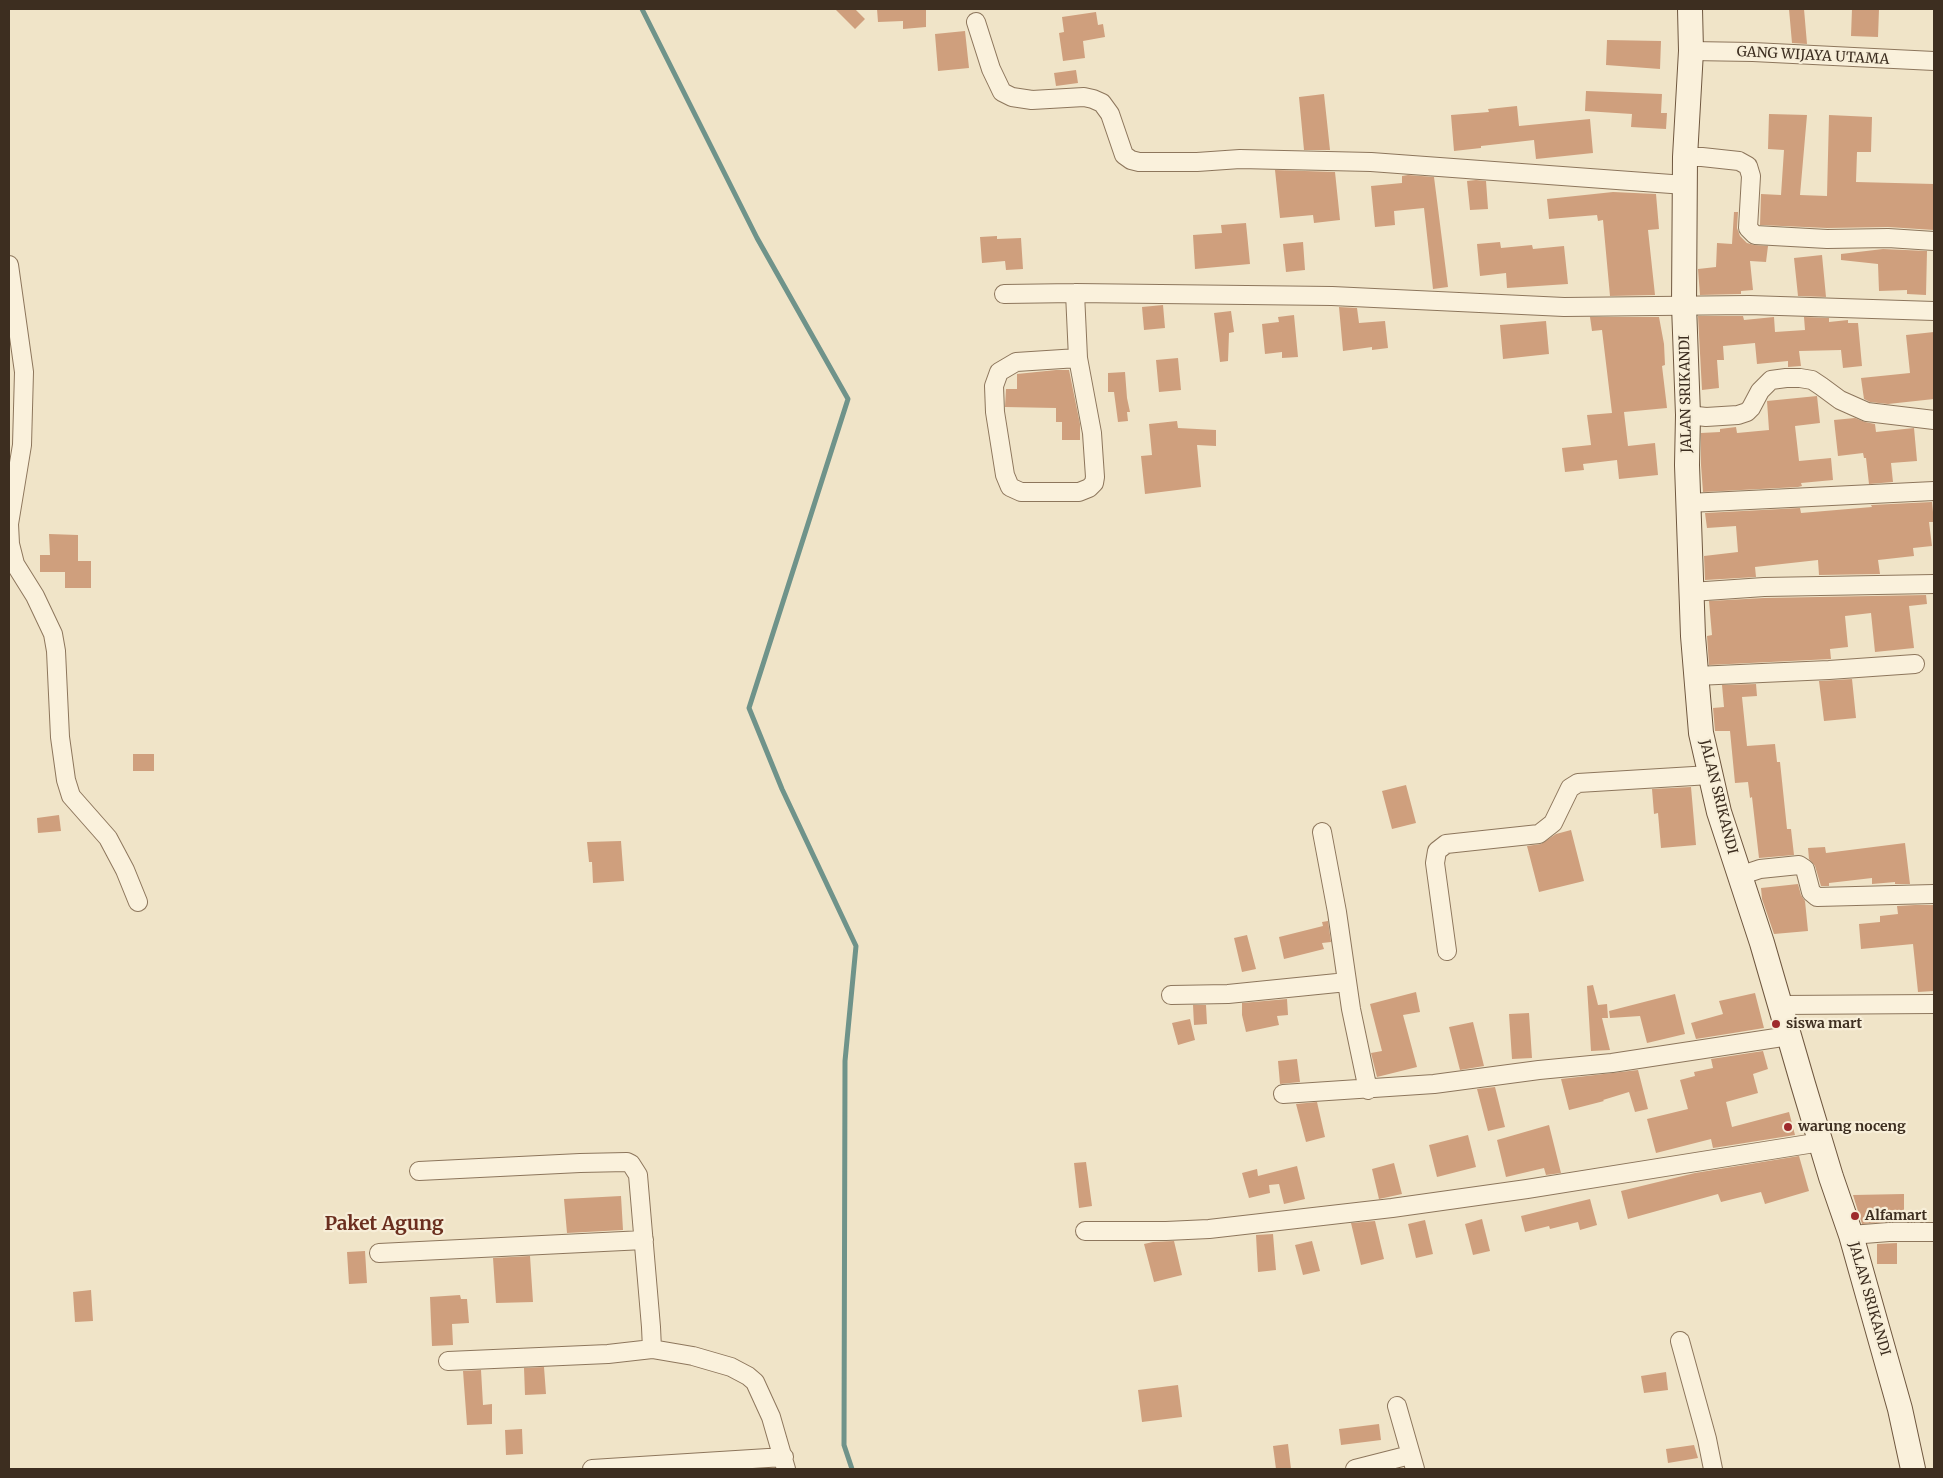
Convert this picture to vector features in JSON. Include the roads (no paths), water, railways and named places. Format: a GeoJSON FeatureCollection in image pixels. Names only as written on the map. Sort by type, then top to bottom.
{"type":"FeatureCollection","features":[{"type":"Feature","properties":{"kind":"street","name":"JALAN SRIKANDI"},"geometry":{"type":"LineString","coordinates":[[1690,9],[1691,52],[1685,185],[1684,305],[1691,592],[1701,733],[1719,812],[1780,1005],[1820,1142],[1851,1235],[1900,1409],[1913,1469]]}},
{"type":"Feature","properties":{"kind":"street"},"geometry":{"type":"LineString","coordinates":[[976,22],[991,69],[1002,92],[1012,97],[1032,100],[1084,97],[1093,99],[1102,104],[1110,114],[1124,155],[1131,160],[1139,162],[1196,162],[1240,159],[1371,162],[1685,185]]}},
{"type":"Feature","properties":{"kind":"street","name":"GANG WIJAYA UTAMA"},"geometry":{"type":"LineString","coordinates":[[1691,52],[1753,52],[1934,61]]}},
{"type":"Feature","properties":{"kind":"street"},"geometry":{"type":"LineString","coordinates":[[1686,157],[1739,161],[1748,166],[1751,176],[1748,228],[1755,235],[1827,239],[1888,238],[1934,241]]}},
{"type":"Feature","properties":{"kind":"street"},"geometry":{"type":"LineString","coordinates":[[9,265],[24,372],[22,445],[9,524],[14,564],[35,596],[52,634],[56,651],[60,737],[70,796],[108,838],[125,870],[138,902]]}},
{"type":"Feature","properties":{"kind":"street"},"geometry":{"type":"LineString","coordinates":[[1075,293],[1078,358],[1092,433],[1094,483],[1090,488],[1079,492],[1021,492],[1010,487],[1005,475],[995,412],[994,386],[999,372],[1016,362],[1078,358]]}},
{"type":"Feature","properties":{"kind":"street"},"geometry":{"type":"LineString","coordinates":[[1004,294],[1332,296],[1564,307],[1749,305],[1934,311]]}},
{"type":"Feature","properties":{"kind":"street"},"geometry":{"type":"LineString","coordinates":[[1688,415],[1738,416],[1751,408],[1760,391],[1771,380],[1800,378],[1812,380],[1840,400],[1867,412],[1934,420]]}},
{"type":"Feature","properties":{"kind":"street"},"geometry":{"type":"LineString","coordinates":[[1688,503],[1934,491]]}},
{"type":"Feature","properties":{"kind":"street"},"geometry":{"type":"LineString","coordinates":[[1691,592],[1764,588],[1934,584]]}},
{"type":"Feature","properties":{"kind":"street"},"geometry":{"type":"LineString","coordinates":[[1696,676],[1915,664]]}},
{"type":"Feature","properties":{"kind":"street"},"geometry":{"type":"LineString","coordinates":[[1447,951],[1435,863],[1438,851],[1446,844],[1539,834],[1553,823],[1570,788],[1578,783],[1710,775]]}},
{"type":"Feature","properties":{"kind":"street"},"geometry":{"type":"LineString","coordinates":[[1322,832],[1337,912],[1356,1034],[1368,1090]]}},
{"type":"Feature","properties":{"kind":"street"},"geometry":{"type":"LineString","coordinates":[[1739,876],[1760,869],[1799,865],[1805,869],[1811,892],[1816,897],[1934,894]]}},
{"type":"Feature","properties":{"kind":"street"},"geometry":{"type":"LineString","coordinates":[[1171,995],[1228,994],[1347,982]]}},
{"type":"Feature","properties":{"kind":"street"},"geometry":{"type":"LineString","coordinates":[[1780,1005],[1934,1004]]}},
{"type":"Feature","properties":{"kind":"street"},"geometry":{"type":"LineString","coordinates":[[1283,1094],[1368,1090],[1434,1084],[1612,1062],[1789,1036]]}},
{"type":"Feature","properties":{"kind":"street"},"geometry":{"type":"LineString","coordinates":[[1085,1231],[1166,1231],[1209,1228],[1392,1208],[1527,1189],[1820,1142]]}},
{"type":"Feature","properties":{"kind":"street"},"geometry":{"type":"LineString","coordinates":[[419,1171],[580,1162],[627,1162],[634,1167],[638,1175],[652,1349]]}},
{"type":"Feature","properties":{"kind":"street"},"geometry":{"type":"LineString","coordinates":[[1851,1235],[1889,1232],[1934,1232]]}},
{"type":"Feature","properties":{"kind":"street"},"geometry":{"type":"LineString","coordinates":[[379,1253],[644,1240]]}},
{"type":"Feature","properties":{"kind":"street"},"geometry":{"type":"LineString","coordinates":[[1680,1341],[1707,1439],[1713,1469]]}},
{"type":"Feature","properties":{"kind":"street"},"geometry":{"type":"LineString","coordinates":[[448,1361],[608,1354],[652,1349],[692,1356],[731,1367],[755,1382],[771,1417],[785,1463],[592,1469]]}},
{"type":"Feature","properties":{"kind":"street"},"geometry":{"type":"LineString","coordinates":[[1355,1469],[1413,1462],[1398,1406]]}},
{"type":"Feature","properties":{"kind":"waterway"},"geometry":{"type":"LineString","coordinates":[[642,9],[757,238],[848,399],[749,708],[782,789],[856,946],[845,1061],[844,1445],[852,1469]]}},
{"type":"Feature","properties":{"kind":"place","name":"siswa mart"},"geometry":{"type":"Point","coordinates":[1776,1024]}},
{"type":"Feature","properties":{"kind":"place","name":"warung noceng"},"geometry":{"type":"Point","coordinates":[1788,1127]}},
{"type":"Feature","properties":{"kind":"place","name":"Alfamart"},"geometry":{"type":"Point","coordinates":[1855,1216]}},
{"type":"Feature","properties":{"kind":"district","name":"Paket Agung"},"geometry":{"type":"Point","coordinates":[384,1225]}}]}
